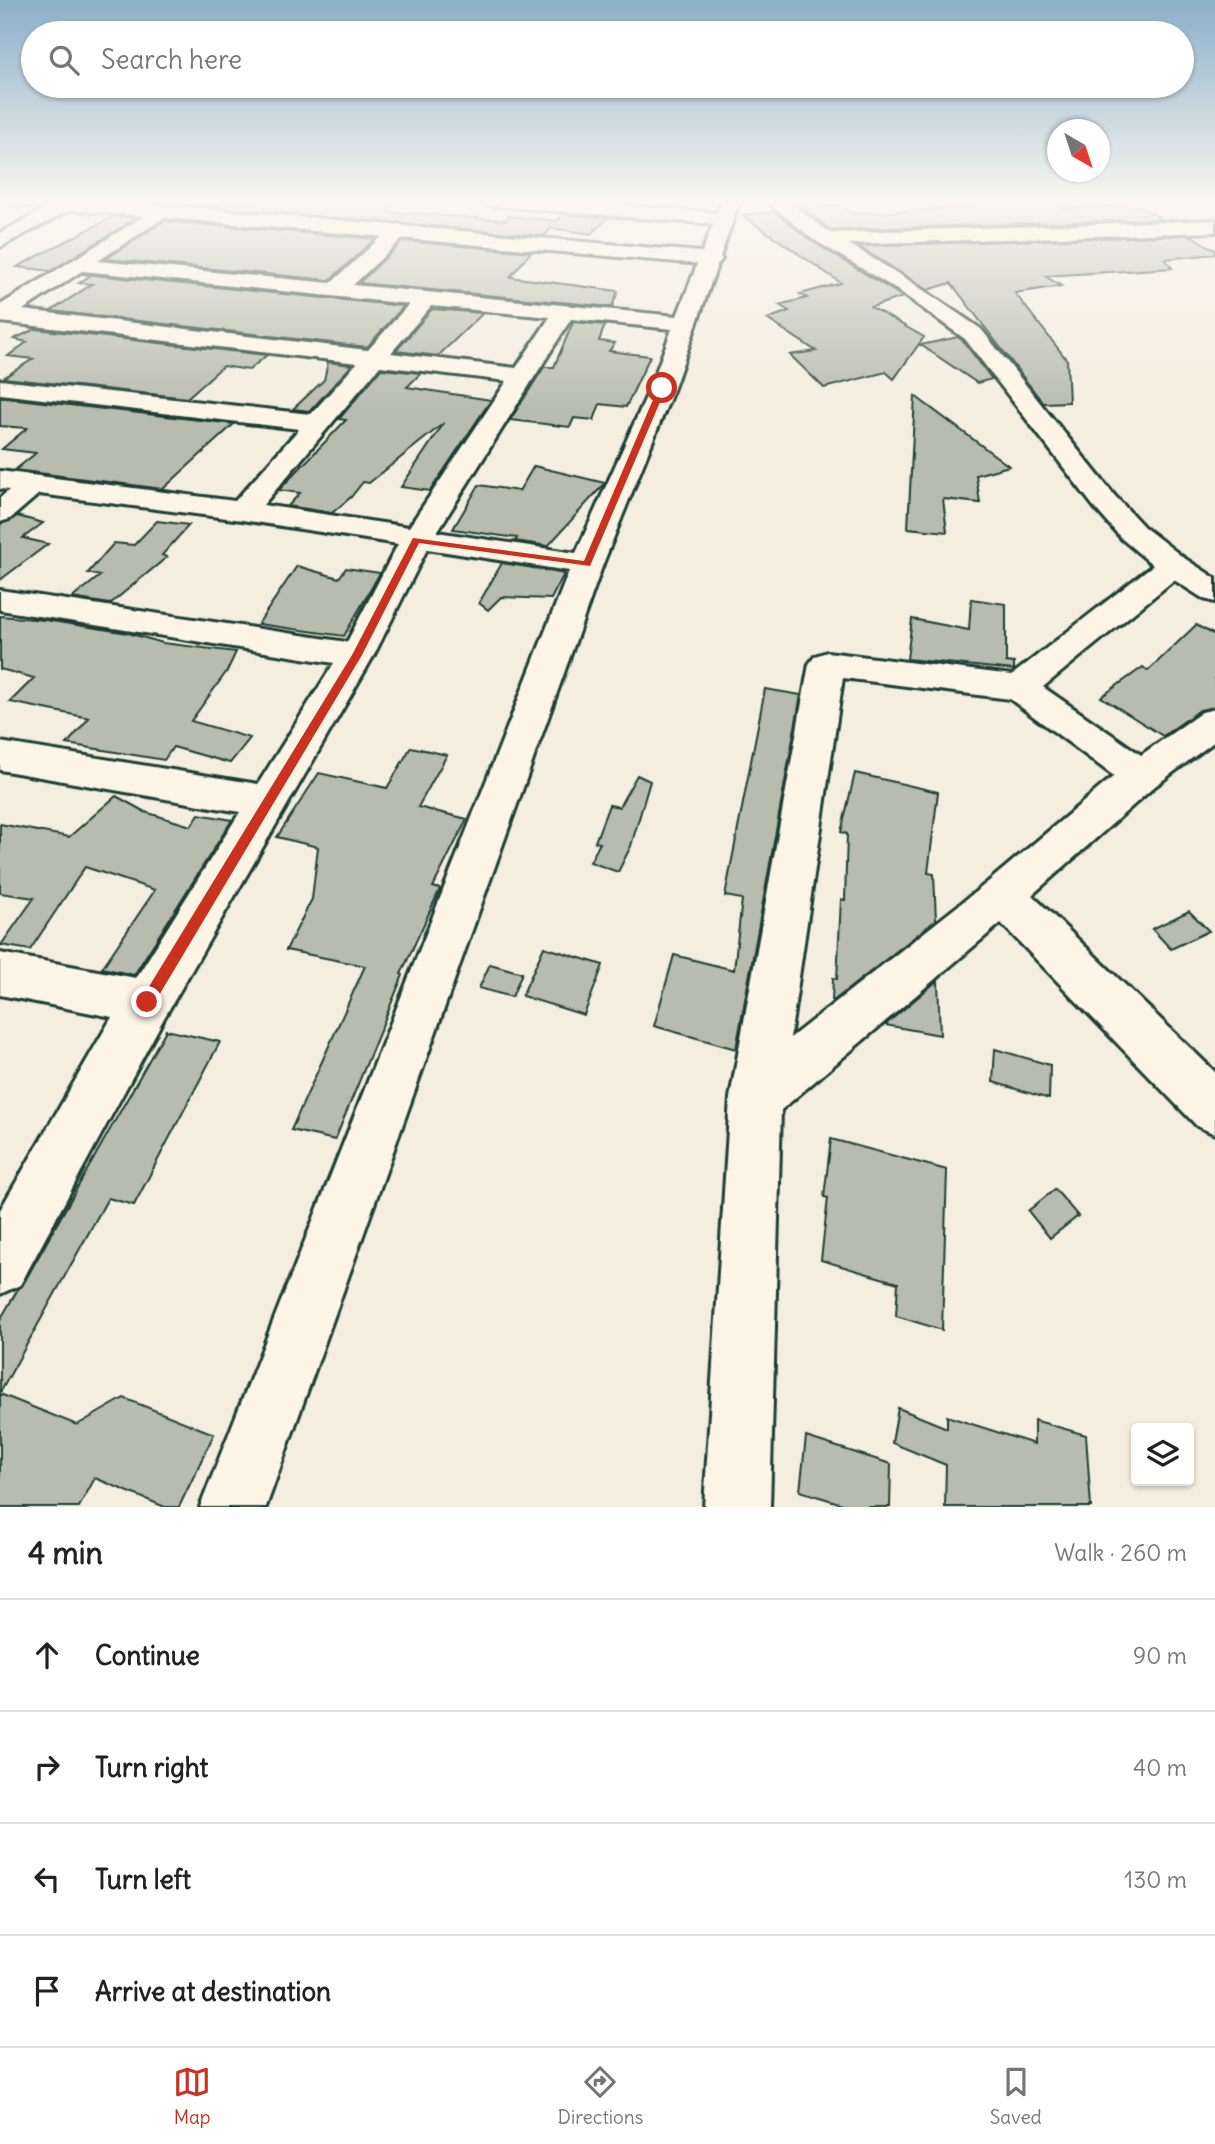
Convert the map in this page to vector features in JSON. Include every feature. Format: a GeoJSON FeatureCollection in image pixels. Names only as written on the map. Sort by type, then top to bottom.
{"type":"FeatureCollection","features":[{"type":"Feature","properties":{"kind":"street"},"geometry":{"type":"LineString","coordinates":[[1,315],[70,270]]}},
{"type":"Feature","properties":{"kind":"street"},"geometry":{"type":"LineString","coordinates":[[133,270],[686,324]]}},
{"type":"Feature","properties":{"kind":"street"},"geometry":{"type":"LineString","coordinates":[[336,290],[357,270]]}},
{"type":"Feature","properties":{"kind":"street"},"geometry":{"type":"LineString","coordinates":[[233,1507],[587,564],[635,455],[707,270]]}},
{"type":"Feature","properties":{"kind":"street"},"geometry":{"type":"LineString","coordinates":[[879,270],[973,334],[1104,501],[1133,533],[1173,565],[1215,592]]}},
{"type":"Feature","properties":{"kind":"street"},"geometry":{"type":"LineString","coordinates":[[242,511],[425,299]]}},
{"type":"Feature","properties":{"kind":"street"},"geometry":{"type":"LineString","coordinates":[[0,1265],[147,1002],[357,655],[416,540],[563,314]]}},
{"type":"Feature","properties":{"kind":"street"},"geometry":{"type":"LineString","coordinates":[[1,315],[525,376]]}},
{"type":"Feature","properties":{"kind":"street"},"geometry":{"type":"LineString","coordinates":[[0,387],[318,423]]}},
{"type":"Feature","properties":{"kind":"street"},"geometry":{"type":"LineString","coordinates":[[0,480],[242,511],[416,540],[587,564]]}},
{"type":"Feature","properties":{"kind":"street"},"geometry":{"type":"LineString","coordinates":[[0,513],[32,485]]}},
{"type":"Feature","properties":{"kind":"street"},"geometry":{"type":"LineString","coordinates":[[1019,688],[1173,565]]}},
{"type":"Feature","properties":{"kind":"street"},"geometry":{"type":"LineString","coordinates":[[0,600],[357,655]]}},
{"type":"Feature","properties":{"kind":"street"},"geometry":{"type":"LineString","coordinates":[[737,1507],[757,1097],[827,664],[1019,688],[1141,775]]}},
{"type":"Feature","properties":{"kind":"street"},"geometry":{"type":"LineString","coordinates":[[757,1097],[1003,895],[1141,775],[1215,722]]}},
{"type":"Feature","properties":{"kind":"street"},"geometry":{"type":"LineString","coordinates":[[0,756],[270,802]]}},
{"type":"Feature","properties":{"kind":"street"},"geometry":{"type":"LineString","coordinates":[[1003,895],[1215,1108]]}},
{"type":"Feature","properties":{"kind":"street"},"geometry":{"type":"LineString","coordinates":[[0,974],[147,1002]]}},
{"type":"Feature","properties":{"kind":"building"},"geometry":{"type":"Polygon","coordinates":[[[227,270],[341,270],[330,280],[227,270]]]}},
{"type":"Feature","properties":{"kind":"building"},"geometry":{"type":"Polygon","coordinates":[[[372,270],[516,270],[510,277],[618,291],[612,307],[359,283],[372,270]]]}},
{"type":"Feature","properties":{"kind":"building"},"geometry":{"type":"Polygon","coordinates":[[[823,270],[859,270],[903,297],[871,307],[924,337],[894,379],[886,372],[824,388],[790,355],[816,351],[767,319],[789,311],[779,305],[807,298],[800,294],[841,283],[823,270]]]}},
{"type":"Feature","properties":{"kind":"building"},"geometry":{"type":"Polygon","coordinates":[[[897,270],[1135,270],[1045,276],[1061,286],[1015,293],[1067,360],[1069,402],[1043,403],[951,283],[928,290],[897,270]]]}},
{"type":"Feature","properties":{"kind":"building"},"geometry":{"type":"Polygon","coordinates":[[[82,274],[404,306],[367,347],[51,311],[92,284],[79,283],[91,275],[82,274]]]}},
{"type":"Feature","properties":{"kind":"building"},"geometry":{"type":"Polygon","coordinates":[[[432,309],[483,313],[438,356],[396,351],[432,309]]]}},
{"type":"Feature","properties":{"kind":"building"},"geometry":{"type":"Polygon","coordinates":[[[573,322],[605,325],[599,341],[615,343],[609,351],[650,356],[626,407],[600,404],[594,420],[574,418],[570,427],[510,420],[544,367],[554,367],[573,322]]]}},
{"type":"Feature","properties":{"kind":"building"},"geometry":{"type":"Polygon","coordinates":[[[35,329],[267,355],[249,370],[223,366],[187,398],[3,378],[33,359],[8,356],[27,342],[14,339],[35,329]]]}},
{"type":"Feature","properties":{"kind":"building"},"geometry":{"type":"Polygon","coordinates":[[[958,337],[992,379],[977,383],[921,345],[958,337]]]}},
{"type":"Feature","properties":{"kind":"building"},"geometry":{"type":"Polygon","coordinates":[[[328,362],[352,365],[310,411],[293,409],[324,380],[328,362]]]}},
{"type":"Feature","properties":{"kind":"building"},"geometry":{"type":"Polygon","coordinates":[[[381,369],[421,373],[407,387],[491,400],[430,491],[401,487],[444,423],[369,483],[363,482],[351,497],[332,513],[288,506],[300,493],[279,490],[346,420],[339,419],[381,369]]]}},
{"type":"Feature","properties":{"kind":"building"},"geometry":{"type":"Polygon","coordinates":[[[915,396],[1009,466],[976,475],[980,503],[943,499],[947,532],[908,528],[915,396]]]}},
{"type":"Feature","properties":{"kind":"building"},"geometry":{"type":"Polygon","coordinates":[[[0,397],[234,424],[163,489],[15,470],[36,453],[2,449],[27,428],[0,426],[0,397]]]}},
{"type":"Feature","properties":{"kind":"building"},"geometry":{"type":"Polygon","coordinates":[[[534,466],[605,483],[548,546],[515,541],[517,538],[453,529],[479,485],[519,491],[534,466]]]}},
{"type":"Feature","properties":{"kind":"building"},"geometry":{"type":"Polygon","coordinates":[[[17,516],[43,523],[23,538],[48,544],[0,580],[0,524],[17,516]]]}},
{"type":"Feature","properties":{"kind":"building"},"geometry":{"type":"Polygon","coordinates":[[[157,521],[189,525],[162,555],[167,557],[110,604],[72,598],[100,576],[88,573],[114,543],[134,545],[157,521]]]}},
{"type":"Feature","properties":{"kind":"building"},"geometry":{"type":"Polygon","coordinates":[[[502,563],[564,574],[551,599],[501,597],[488,610],[479,603],[502,563]]]}},
{"type":"Feature","properties":{"kind":"building"},"geometry":{"type":"Polygon","coordinates":[[[297,566],[339,578],[346,568],[380,573],[344,636],[258,624],[297,566]]]}},
{"type":"Feature","properties":{"kind":"building"},"geometry":{"type":"Polygon","coordinates":[[[971,599],[1006,604],[1006,662],[1014,663],[1014,670],[907,659],[912,619],[969,630],[971,599]]]}},
{"type":"Feature","properties":{"kind":"building"},"geometry":{"type":"Polygon","coordinates":[[[0,616],[45,620],[128,633],[163,643],[236,652],[227,671],[191,721],[250,738],[230,763],[173,747],[164,760],[67,744],[89,718],[10,702],[34,678],[0,669],[0,616]]]}},
{"type":"Feature","properties":{"kind":"building"},"geometry":{"type":"Polygon","coordinates":[[[1196,625],[1215,635],[1215,707],[1200,710],[1163,736],[1101,697],[1143,667],[1148,671],[1196,625]]]}},
{"type":"Feature","properties":{"kind":"building"},"geometry":{"type":"Polygon","coordinates":[[[765,689],[801,695],[736,1049],[654,1026],[674,955],[734,970],[742,899],[725,896],[765,689]]]}},
{"type":"Feature","properties":{"kind":"building"},"geometry":{"type":"Polygon","coordinates":[[[411,747],[447,755],[418,807],[467,819],[433,887],[440,889],[401,974],[403,975],[335,1140],[291,1130],[365,966],[286,950],[312,899],[318,847],[277,837],[319,773],[387,788],[411,747]]]}},
{"type":"Feature","properties":{"kind":"building"},"geometry":{"type":"Polygon","coordinates":[[[855,773],[938,792],[928,873],[934,874],[936,920],[832,1002],[833,978],[837,979],[841,899],[845,900],[847,834],[841,832],[855,773]]]}},
{"type":"Feature","properties":{"kind":"building"},"geometry":{"type":"Polygon","coordinates":[[[637,775],[650,781],[631,846],[618,872],[590,862],[600,843],[595,842],[609,805],[619,807],[637,775]]]}},
{"type":"Feature","properties":{"kind":"building"},"geometry":{"type":"Polygon","coordinates":[[[116,796],[145,812],[191,826],[199,814],[232,820],[134,975],[102,968],[155,890],[85,867],[30,950],[1,945],[34,898],[0,893],[0,824],[69,837],[116,796]]]}},
{"type":"Feature","properties":{"kind":"building"},"geometry":{"type":"Polygon","coordinates":[[[1189,911],[1209,931],[1171,949],[1152,929],[1189,911]]]}},
{"type":"Feature","properties":{"kind":"building"},"geometry":{"type":"Polygon","coordinates":[[[544,947],[603,965],[584,1015],[522,996],[544,947]]]}},
{"type":"Feature","properties":{"kind":"building"},"geometry":{"type":"Polygon","coordinates":[[[490,964],[522,973],[512,997],[479,988],[490,964]]]}},
{"type":"Feature","properties":{"kind":"building"},"geometry":{"type":"Polygon","coordinates":[[[938,980],[940,1035],[885,1025],[938,980]]]}},
{"type":"Feature","properties":{"kind":"building"},"geometry":{"type":"Polygon","coordinates":[[[166,1030],[220,1042],[134,1205],[108,1198],[0,1393],[0,1320],[22,1286],[166,1030]]]}},
{"type":"Feature","properties":{"kind":"building"},"geometry":{"type":"Polygon","coordinates":[[[995,1049],[1050,1065],[1049,1099],[993,1082],[995,1049]]]}},
{"type":"Feature","properties":{"kind":"building"},"geometry":{"type":"Polygon","coordinates":[[[831,1139],[947,1170],[942,1330],[896,1316],[898,1283],[821,1260],[828,1198],[824,1197],[831,1139]]]}},
{"type":"Feature","properties":{"kind":"building"},"geometry":{"type":"Polygon","coordinates":[[[1055,1189],[1078,1216],[1050,1238],[1028,1211],[1055,1189]]]}},
{"type":"Feature","properties":{"kind":"building"},"geometry":{"type":"Polygon","coordinates":[[[0,1394],[77,1425],[124,1398],[214,1434],[179,1507],[165,1507],[95,1478],[79,1507],[0,1507],[0,1394]]]}},
{"type":"Feature","properties":{"kind":"building"},"geometry":{"type":"Polygon","coordinates":[[[898,1408],[947,1428],[947,1416],[1034,1444],[1034,1420],[1086,1435],[1091,1507],[945,1507],[946,1465],[892,1443],[898,1408]]]}},
{"type":"Feature","properties":{"kind":"building"},"geometry":{"type":"Polygon","coordinates":[[[806,1437],[891,1464],[890,1507],[852,1507],[800,1491],[806,1437]]]}},
{"type":"Feature","properties":{"kind":"route"},"geometry":{"type":"LineString","coordinates":[[147,1002],[357,655],[416,540],[587,564],[662,388]]}}]}
